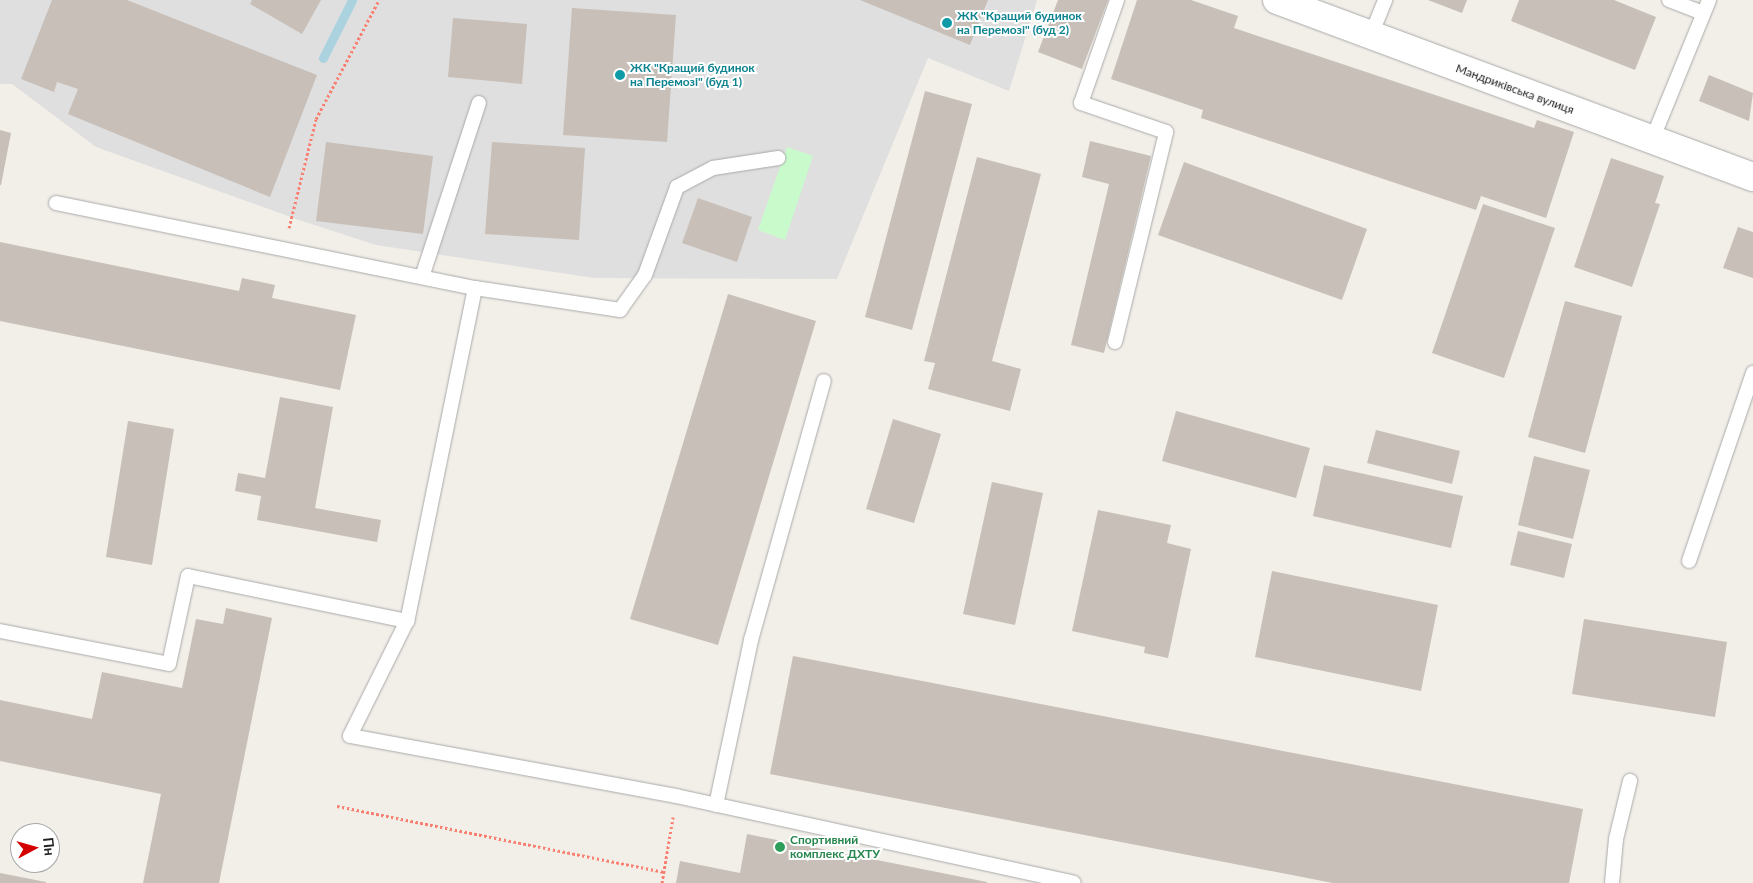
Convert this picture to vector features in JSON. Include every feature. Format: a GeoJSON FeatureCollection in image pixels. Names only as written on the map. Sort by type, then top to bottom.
{"type":"FeatureCollection","features":[{"type":"Feature","properties":{"kind":"street","name":"Мандриківська вулиця"},"geometry":{"type":"LineString","coordinates":[[1277,0],[1753,177]]}},
{"type":"Feature","properties":{"kind":"lane"},"geometry":{"type":"LineString","coordinates":[[1115,342],[1166,132],[1081,103],[1117,0]]}},
{"type":"Feature","properties":{"kind":"lane"},"geometry":{"type":"LineString","coordinates":[[1371,35],[1385,0]]}},
{"type":"Feature","properties":{"kind":"lane"},"geometry":{"type":"LineString","coordinates":[[1669,0],[1704,13]]}},
{"type":"Feature","properties":{"kind":"lane"},"geometry":{"type":"LineString","coordinates":[[1652,140],[1709,0]]}},
{"type":"Feature","properties":{"kind":"lane"},"geometry":{"type":"LineString","coordinates":[[422,277],[478,103]]}},
{"type":"Feature","properties":{"kind":"lane"},"geometry":{"type":"LineString","coordinates":[[56,203],[475,288],[620,310],[646,275],[677,187],[714,168],[778,158]]}},
{"type":"Feature","properties":{"kind":"lane"},"geometry":{"type":"LineString","coordinates":[[475,288],[407,621],[350,736],[676,796],[1074,883]]}},
{"type":"Feature","properties":{"kind":"lane"},"geometry":{"type":"LineString","coordinates":[[1689,561],[1753,373]]}},
{"type":"Feature","properties":{"kind":"lane"},"geometry":{"type":"LineString","coordinates":[[716,805],[751,640],[824,381]]}},
{"type":"Feature","properties":{"kind":"lane"},"geometry":{"type":"LineString","coordinates":[[0,631],[169,664],[188,576],[407,621]]}},
{"type":"Feature","properties":{"kind":"lane"},"geometry":{"type":"LineString","coordinates":[[1612,883],[1616,839],[1630,781]]}},
{"type":"Feature","properties":{"kind":"path"},"geometry":{"type":"LineString","coordinates":[[285,249],[316,119],[379,0]]}},
{"type":"Feature","properties":{"kind":"path"},"geometry":{"type":"LineString","coordinates":[[662,883],[676,796]]}},
{"type":"Feature","properties":{"kind":"path"},"geometry":{"type":"LineString","coordinates":[[337,806],[664,872]]}},
{"type":"Feature","properties":{"kind":"shaded area"},"geometry":{"type":"Polygon","coordinates":[[[0,0],[1037,0],[1009,91],[928,58],[837,279],[594,278],[376,245],[299,220],[96,147],[12,84],[0,84],[0,0]]]}},
{"type":"Feature","properties":{"kind":"green space"},"geometry":{"type":"Polygon","coordinates":[[[787,147],[813,156],[785,240],[758,230],[787,147]]]}},
{"type":"Feature","properties":{"kind":"building"},"geometry":{"type":"Polygon","coordinates":[[[52,0],[127,0],[317,75],[270,197],[68,114],[78,89],[57,82],[54,92],[21,79],[52,0]]]}},
{"type":"Feature","properties":{"kind":"building"},"geometry":{"type":"Polygon","coordinates":[[[252,0],[321,0],[302,34],[250,4],[252,0]]]}},
{"type":"Feature","properties":{"kind":"building","name":"ЖК \"Кращий будинок на Перемозі\" (буд 2)"},"geometry":{"type":"Polygon","coordinates":[[[860,0],[988,0],[970,45],[860,0]]]}},
{"type":"Feature","properties":{"kind":"building"},"geometry":{"type":"Polygon","coordinates":[[[1058,0],[1108,0],[1082,69],[1038,52],[1058,0]]]}},
{"type":"Feature","properties":{"kind":"building"},"geometry":{"type":"Polygon","coordinates":[[[1137,0],[1191,0],[1238,16],[1234,28],[1534,128],[1537,120],[1574,132],[1546,218],[1481,196],[1476,210],[1201,118],[1203,110],[1111,79],[1137,0]]]}},
{"type":"Feature","properties":{"kind":"building"},"geometry":{"type":"Polygon","coordinates":[[[1428,0],[1467,0],[1462,13],[1428,0]]]}},
{"type":"Feature","properties":{"kind":"building"},"geometry":{"type":"Polygon","coordinates":[[[1519,0],[1614,0],[1656,17],[1635,70],[1511,21],[1519,0]]]}},
{"type":"Feature","properties":{"kind":"building","name":"ЖК \"Кращий будинок на Перемозі\" (буд 1)"},"geometry":{"type":"Polygon","coordinates":[[[572,8],[676,15],[667,142],[563,135],[572,8]]]}},
{"type":"Feature","properties":{"kind":"building"},"geometry":{"type":"Polygon","coordinates":[[[453,18],[527,24],[522,84],[448,77],[453,18]]]}},
{"type":"Feature","properties":{"kind":"building"},"geometry":{"type":"Polygon","coordinates":[[[1709,75],[1753,93],[1749,121],[1699,101],[1709,75]]]}},
{"type":"Feature","properties":{"kind":"building"},"geometry":{"type":"Polygon","coordinates":[[[925,91],[972,104],[912,330],[865,317],[925,91]]]}},
{"type":"Feature","properties":{"kind":"building"},"geometry":{"type":"Polygon","coordinates":[[[0,130],[11,133],[1,185],[0,185],[0,130]]]}},
{"type":"Feature","properties":{"kind":"building"},"geometry":{"type":"Polygon","coordinates":[[[1090,141],[1151,156],[1104,353],[1071,345],[1109,184],[1082,177],[1090,141]]]}},
{"type":"Feature","properties":{"kind":"building"},"geometry":{"type":"Polygon","coordinates":[[[326,142],[433,156],[423,234],[316,221],[326,142]]]}},
{"type":"Feature","properties":{"kind":"building"},"geometry":{"type":"Polygon","coordinates":[[[492,142],[585,148],[579,240],[485,234],[492,142]]]}},
{"type":"Feature","properties":{"kind":"building"},"geometry":{"type":"Polygon","coordinates":[[[977,157],[1041,174],[992,361],[1021,369],[1010,411],[928,389],[935,363],[924,361],[977,157]]]}},
{"type":"Feature","properties":{"kind":"building"},"geometry":{"type":"Polygon","coordinates":[[[1611,158],[1664,176],[1655,203],[1660,204],[1632,287],[1574,267],[1611,158]]]}},
{"type":"Feature","properties":{"kind":"building"},"geometry":{"type":"Polygon","coordinates":[[[1184,162],[1367,229],[1342,300],[1158,235],[1184,162]]]}},
{"type":"Feature","properties":{"kind":"building"},"geometry":{"type":"Polygon","coordinates":[[[698,198],[752,217],[737,262],[682,243],[698,198]]]}},
{"type":"Feature","properties":{"kind":"building"},"geometry":{"type":"Polygon","coordinates":[[[1483,204],[1555,228],[1504,378],[1432,353],[1483,204]]]}},
{"type":"Feature","properties":{"kind":"building"},"geometry":{"type":"Polygon","coordinates":[[[1738,227],[1753,232],[1753,278],[1723,268],[1738,227]]]}},
{"type":"Feature","properties":{"kind":"building"},"geometry":{"type":"Polygon","coordinates":[[[0,242],[239,291],[242,278],[275,285],[272,298],[356,315],[340,390],[0,321],[0,242]]]}},
{"type":"Feature","properties":{"kind":"building"},"geometry":{"type":"Polygon","coordinates":[[[728,294],[816,321],[718,645],[630,619],[728,294]]]}},
{"type":"Feature","properties":{"kind":"building"},"geometry":{"type":"Polygon","coordinates":[[[1565,301],[1622,316],[1585,453],[1528,437],[1565,301]]]}},
{"type":"Feature","properties":{"kind":"building"},"geometry":{"type":"Polygon","coordinates":[[[280,397],[333,407],[315,508],[381,520],[377,542],[257,520],[261,496],[235,491],[238,473],[265,478],[280,397]]]}},
{"type":"Feature","properties":{"kind":"building"},"geometry":{"type":"Polygon","coordinates":[[[1176,411],[1310,448],[1296,498],[1162,461],[1176,411]]]}},
{"type":"Feature","properties":{"kind":"building"},"geometry":{"type":"Polygon","coordinates":[[[893,419],[941,434],[914,523],[866,509],[893,419]]]}},
{"type":"Feature","properties":{"kind":"building"},"geometry":{"type":"Polygon","coordinates":[[[128,421],[174,429],[152,565],[106,557],[128,421]]]}},
{"type":"Feature","properties":{"kind":"building"},"geometry":{"type":"Polygon","coordinates":[[[1376,430],[1460,451],[1452,484],[1367,463],[1376,430]]]}},
{"type":"Feature","properties":{"kind":"building"},"geometry":{"type":"Polygon","coordinates":[[[1534,456],[1590,470],[1573,539],[1518,525],[1534,456]]]}},
{"type":"Feature","properties":{"kind":"building"},"geometry":{"type":"Polygon","coordinates":[[[1324,465],[1463,496],[1451,548],[1313,516],[1324,465]]]}},
{"type":"Feature","properties":{"kind":"building"},"geometry":{"type":"Polygon","coordinates":[[[992,482],[1043,493],[1015,625],[963,614],[992,482]]]}},
{"type":"Feature","properties":{"kind":"building"},"geometry":{"type":"Polygon","coordinates":[[[1098,510],[1171,525],[1167,543],[1191,549],[1168,658],[1144,653],[1145,647],[1072,631],[1098,510]]]}},
{"type":"Feature","properties":{"kind":"building"},"geometry":{"type":"Polygon","coordinates":[[[1518,531],[1572,544],[1564,578],[1510,565],[1518,531]]]}},
{"type":"Feature","properties":{"kind":"building"},"geometry":{"type":"Polygon","coordinates":[[[1272,571],[1438,605],[1421,691],[1255,657],[1272,571]]]}},
{"type":"Feature","properties":{"kind":"building"},"geometry":{"type":"Polygon","coordinates":[[[226,608],[272,618],[219,883],[143,883],[161,794],[0,761],[0,700],[92,719],[102,672],[182,688],[196,619],[223,624],[226,608]]]}},
{"type":"Feature","properties":{"kind":"building"},"geometry":{"type":"Polygon","coordinates":[[[1584,619],[1727,642],[1715,717],[1572,694],[1584,619]]]}},
{"type":"Feature","properties":{"kind":"building"},"geometry":{"type":"Polygon","coordinates":[[[793,656],[1583,809],[1569,883],[1333,883],[770,774],[793,656]]]}},
{"type":"Feature","properties":{"kind":"building","name":"Спортивний комплекс ДХТУ"},"geometry":{"type":"Polygon","coordinates":[[[747,834],[987,883],[676,883],[680,861],[740,873],[747,834]]]}},
{"type":"Feature","properties":{"kind":"building"},"geometry":{"type":"Polygon","coordinates":[[[0,873],[46,882],[46,883],[0,883],[0,873]]]}},
{"type":"Feature","properties":{"kind":"waterway"},"geometry":{"type":"LineString","coordinates":[[323,58],[352,0]]}},
{"type":"Feature","properties":{"kind":"place","name":"ЖК \"Кращий будинок на Перемозі\" (буд 2)"},"geometry":{"type":"Point","coordinates":[947,23]}},
{"type":"Feature","properties":{"kind":"place","name":"ЖК \"Кращий будинок на Перемозі\" (буд 1)"},"geometry":{"type":"Point","coordinates":[620,75]}},
{"type":"Feature","properties":{"kind":"place","name":"Спортивний комплекс ДХТУ"},"geometry":{"type":"Point","coordinates":[780,847]}}]}
